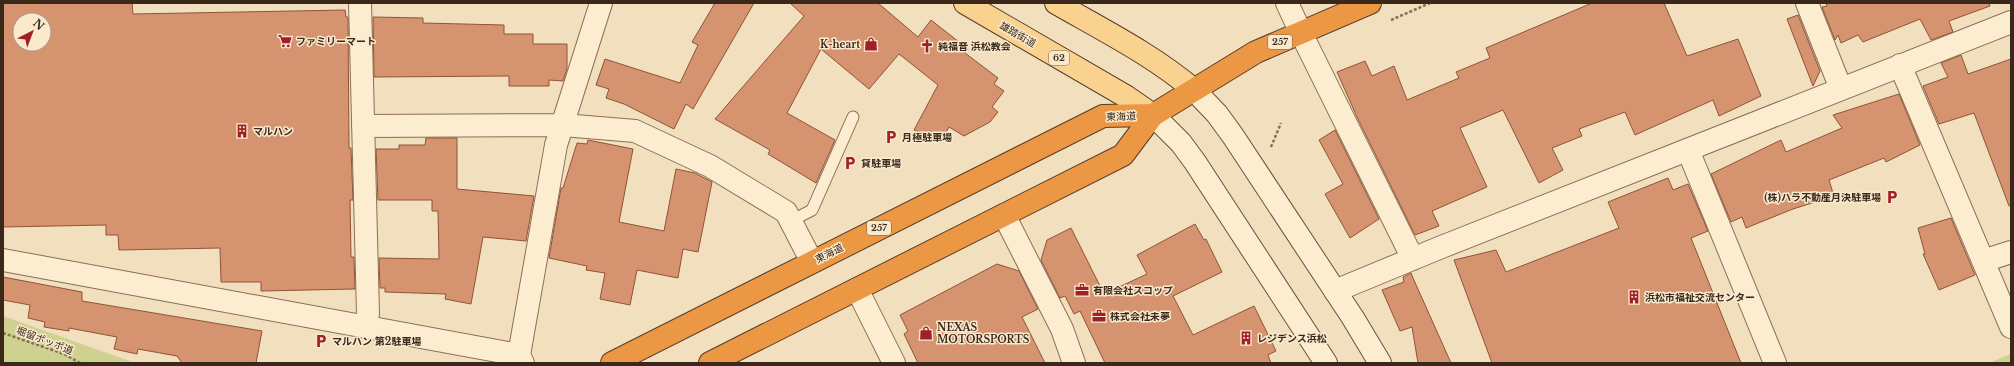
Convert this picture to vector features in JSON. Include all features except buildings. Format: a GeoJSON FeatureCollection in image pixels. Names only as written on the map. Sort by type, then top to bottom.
{"type":"FeatureCollection","features":[{"type":"Feature","properties":{"kind":"highway","name":"257"},"geometry":{"type":"LineString","coordinates":[[1152,115],[1256,52],[1370,3]]}},
{"type":"Feature","properties":{"kind":"highway","name":"東海道"},"geometry":{"type":"LineString","coordinates":[[710,363],[1123,155],[1152,115]]}},
{"type":"Feature","properties":{"kind":"highway","name":"東海道"},"geometry":{"type":"LineString","coordinates":[[612,363],[1103,116],[1152,115]]}},
{"type":"Feature","properties":{"kind":"main road","name":"雄踏街道"},"geometry":{"type":"LineString","coordinates":[[965,3],[1127,97],[1152,115]]}},
{"type":"Feature","properties":{"kind":"main road"},"geometry":{"type":"LineString","coordinates":[[1056,3],[1151,58],[1174,73],[1194,90]]}},
{"type":"Feature","properties":{"kind":"street"},"geometry":{"type":"LineString","coordinates":[[360,3],[368,314],[366,327]]}},
{"type":"Feature","properties":{"kind":"street"},"geometry":{"type":"LineString","coordinates":[[3,260],[366,327],[521,359],[556,145],[601,3]]}},
{"type":"Feature","properties":{"kind":"street"},"geometry":{"type":"LineString","coordinates":[[1288,3],[1301,33],[1413,259]]}},
{"type":"Feature","properties":{"kind":"street"},"geometry":{"type":"LineString","coordinates":[[1807,3],[1841,89]]}},
{"type":"Feature","properties":{"kind":"street"},"geometry":{"type":"LineString","coordinates":[[1335,291],[2011,22]]}},
{"type":"Feature","properties":{"kind":"street"},"geometry":{"type":"LineString","coordinates":[[1900,65],[2011,327]]}},
{"type":"Feature","properties":{"kind":"street"},"geometry":{"type":"LineString","coordinates":[[1194,90],[1217,114],[1233,136],[1335,291],[1380,363]]}},
{"type":"Feature","properties":{"kind":"street"},"geometry":{"type":"LineString","coordinates":[[1152,115],[1181,143],[1195,162],[1326,363]]}},
{"type":"Feature","properties":{"kind":"street"},"geometry":{"type":"LineString","coordinates":[[363,126],[563,125],[635,132],[710,166],[786,212],[812,262]]}},
{"type":"Feature","properties":{"kind":"street"},"geometry":{"type":"LineString","coordinates":[[1688,150],[1775,363]]}},
{"type":"Feature","properties":{"kind":"street"},"geometry":{"type":"LineString","coordinates":[[1004,215],[1062,329],[1074,363]]}},
{"type":"Feature","properties":{"kind":"street"},"geometry":{"type":"LineString","coordinates":[[1983,261],[2011,252]]}},
{"type":"Feature","properties":{"kind":"street"},"geometry":{"type":"LineString","coordinates":[[856,289],[894,363]]}},
{"type":"Feature","properties":{"kind":"lane"},"geometry":{"type":"LineString","coordinates":[[791,221],[812,210],[853,117]]}},
{"type":"Feature","properties":{"kind":"path","name":"堀留ポッポ道"},"geometry":{"type":"LineString","coordinates":[[3,333],[64,354],[80,363]]}},
{"type":"Feature","properties":{"kind":"green space"},"geometry":{"type":"Polygon","coordinates":[[[3,316],[135,363],[3,363],[3,316]]]}},
{"type":"Feature","properties":{"kind":"green space"},"geometry":{"type":"Polygon","coordinates":[[[2011,354],[2011,363],[1989,363],[2011,354]]]}},
{"type":"Feature","properties":{"kind":"place","name":"ファミリーマート"},"geometry":{"type":"Point","coordinates":[285,41]}},
{"type":"Feature","properties":{"kind":"place","name":"K-heart"},"geometry":{"type":"Point","coordinates":[871,44]}},
{"type":"Feature","properties":{"kind":"place","name":"純福音 浜松教会"},"geometry":{"type":"Point","coordinates":[927,46]}},
{"type":"Feature","properties":{"kind":"place","name":"マルハン"},"geometry":{"type":"Point","coordinates":[242,131]}},
{"type":"Feature","properties":{"kind":"place","name":"月極駐車場"},"geometry":{"type":"Point","coordinates":[891,137]}},
{"type":"Feature","properties":{"kind":"place","name":"貸駐車場"},"geometry":{"type":"Point","coordinates":[850,163]}},
{"type":"Feature","properties":{"kind":"place","name":"(株)ハラ不動産月決駐車場"},"geometry":{"type":"Point","coordinates":[1892,197]}},
{"type":"Feature","properties":{"kind":"place","name":"有限会社スコップ"},"geometry":{"type":"Point","coordinates":[1082,290]}},
{"type":"Feature","properties":{"kind":"place","name":"浜松市福祉交流センター"},"geometry":{"type":"Point","coordinates":[1634,297]}},
{"type":"Feature","properties":{"kind":"place","name":"株式会社未夢"},"geometry":{"type":"Point","coordinates":[1099,316]}},
{"type":"Feature","properties":{"kind":"place","name":"NEXAS MOTORSPORTS"},"geometry":{"type":"Point","coordinates":[926,333]}},
{"type":"Feature","properties":{"kind":"place","name":"レジデンス浜松"},"geometry":{"type":"Point","coordinates":[1246,338]}},
{"type":"Feature","properties":{"kind":"place","name":"マルハン 第2駐車場"},"geometry":{"type":"Point","coordinates":[321,341]}}]}
